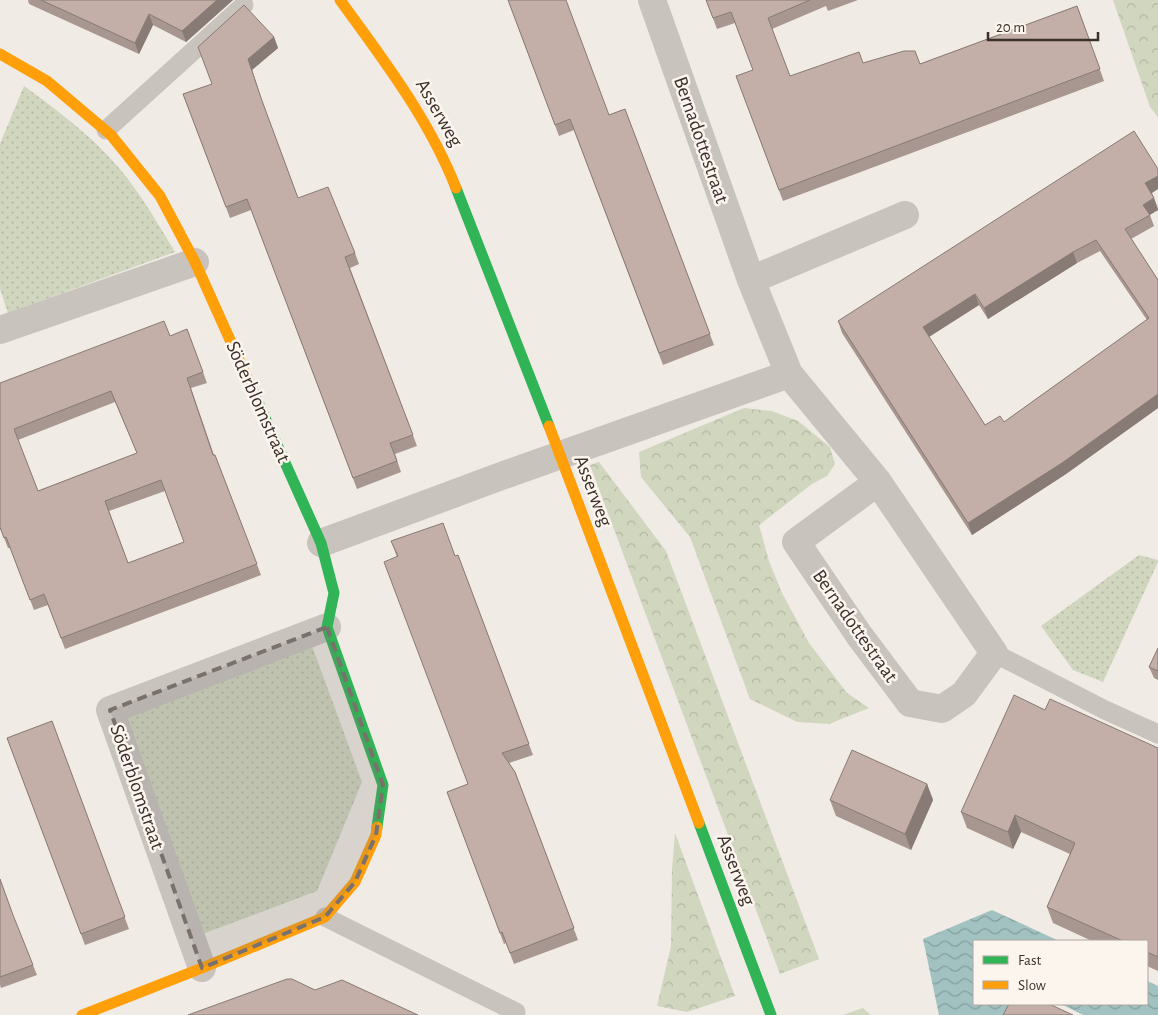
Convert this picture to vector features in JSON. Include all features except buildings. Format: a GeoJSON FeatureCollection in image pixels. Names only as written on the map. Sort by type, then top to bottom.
{"type":"FeatureCollection","features":[{"type":"Feature","properties":{"kind":"street","name":"Asserweg"},"geometry":{"type":"LineString","coordinates":[[340,0],[400,83],[448,165],[560,455],[771,1015]]}},
{"type":"Feature","properties":{"kind":"street","name":"Bernadottestraat"},"geometry":{"type":"LineString","coordinates":[[652,0],[751,280],[789,374],[878,482],[994,654],[964,694],[942,709],[910,703],[854,628],[796,542],[878,482]]}},
{"type":"Feature","properties":{"kind":"street","name":"Söderblomstraat"},"geometry":{"type":"LineString","coordinates":[[0,54],[47,81],[106,130],[160,196],[195,262],[321,542],[334,593],[327,627],[110,710],[202,968]]}},
{"type":"Feature","properties":{"kind":"street"},"geometry":{"type":"LineString","coordinates":[[751,280],[905,216]]}},
{"type":"Feature","properties":{"kind":"street"},"geometry":{"type":"LineString","coordinates":[[0,330],[195,262]]}},
{"type":"Feature","properties":{"kind":"street"},"geometry":{"type":"LineString","coordinates":[[321,542],[789,374]]}},
{"type":"Feature","properties":{"kind":"street"},"geometry":{"type":"LineString","coordinates":[[82,1015],[325,917],[355,882],[376,834],[383,785],[327,627]]}},
{"type":"Feature","properties":{"kind":"lane"},"geometry":{"type":"LineString","coordinates":[[106,130],[244,4]]}},
{"type":"Feature","properties":{"kind":"lane","name":"Bernadottestraat"},"geometry":{"type":"LineString","coordinates":[[994,654],[1105,710],[1158,734]]}},
{"type":"Feature","properties":{"kind":"lane"},"geometry":{"type":"LineString","coordinates":[[325,917],[516,1012]]}},
{"type":"Feature","properties":{"kind":"highlighted area"},"geometry":{"type":"Polygon","coordinates":[[[327,627],[383,785],[376,835],[355,882],[325,917],[202,968],[110,710],[327,627]]]}},
{"type":"Feature","properties":{"kind":"green space"},"geometry":{"type":"Polygon","coordinates":[[[1113,0],[1158,0],[1158,117],[1150,107],[1113,0]]]}},
{"type":"Feature","properties":{"kind":"green space"},"geometry":{"type":"Polygon","coordinates":[[[24,86],[79,128],[109,157],[136,191],[175,252],[8,313],[0,289],[0,144],[24,86]]]}},
{"type":"Feature","properties":{"kind":"green space"},"geometry":{"type":"Polygon","coordinates":[[[744,408],[772,411],[798,421],[830,447],[835,464],[827,476],[812,484],[759,525],[769,561],[782,593],[809,643],[847,693],[869,708],[829,724],[797,722],[750,699],[690,537],[641,477],[639,452],[744,408]]]}},
{"type":"Feature","properties":{"kind":"green space"},"geometry":{"type":"Polygon","coordinates":[[[599,462],[666,551],[819,959],[780,974],[590,465],[599,462]]]}},
{"type":"Feature","properties":{"kind":"green space"},"geometry":{"type":"Polygon","coordinates":[[[1139,555],[1158,560],[1158,562],[1103,682],[1073,670],[1041,626],[1139,555]]]}},
{"type":"Feature","properties":{"kind":"green space"},"geometry":{"type":"Polygon","coordinates":[[[312,646],[362,782],[317,891],[197,936],[119,710],[312,646]]]}},
{"type":"Feature","properties":{"kind":"green space"},"geometry":{"type":"Polygon","coordinates":[[[675,833],[735,996],[687,1012],[657,1006],[671,946],[672,870],[675,833]]]}},
{"type":"Feature","properties":{"kind":"green space"},"geometry":{"type":"Polygon","coordinates":[[[863,1008],[871,1015],[843,1015],[863,1008]]]}},
{"type":"Feature","properties":{"kind":"water"},"geometry":{"type":"Polygon","coordinates":[[[992,910],[1057,940],[973,940],[973,1005],[1013,1005],[1008,1015],[939,1015],[923,939],[992,910]]]}},
{"type":"Feature","properties":{"kind":"water"},"geometry":{"type":"Polygon","coordinates":[[[1148,981],[1158,986],[1158,1015],[1083,1015],[1063,1005],[1148,1005],[1148,981]]]}},
{"type":"Feature","properties":{"kind":"traffic: fast"},"geometry":{"type":"LineString","coordinates":[[456,188],[549,426]]}},
{"type":"Feature","properties":{"kind":"traffic: fast"},"geometry":{"type":"LineString","coordinates":[[248,380],[321,543],[334,593],[327,627],[383,785],[377,827]]}},
{"type":"Feature","properties":{"kind":"traffic: fast"},"geometry":{"type":"LineString","coordinates":[[699,823],[771,1015]]}},
{"type":"Feature","properties":{"kind":"traffic: slow"},"geometry":{"type":"LineString","coordinates":[[340,0],[419,114],[433,138],[456,188]]}},
{"type":"Feature","properties":{"kind":"traffic: slow"},"geometry":{"type":"LineString","coordinates":[[0,54],[47,81],[111,135],[160,196],[195,262],[248,380]]}},
{"type":"Feature","properties":{"kind":"traffic: slow"},"geometry":{"type":"LineString","coordinates":[[549,426],[699,823]]}},
{"type":"Feature","properties":{"kind":"traffic: slow"},"geometry":{"type":"LineString","coordinates":[[82,1015],[325,917],[355,882],[376,835],[377,827]]}}]}
